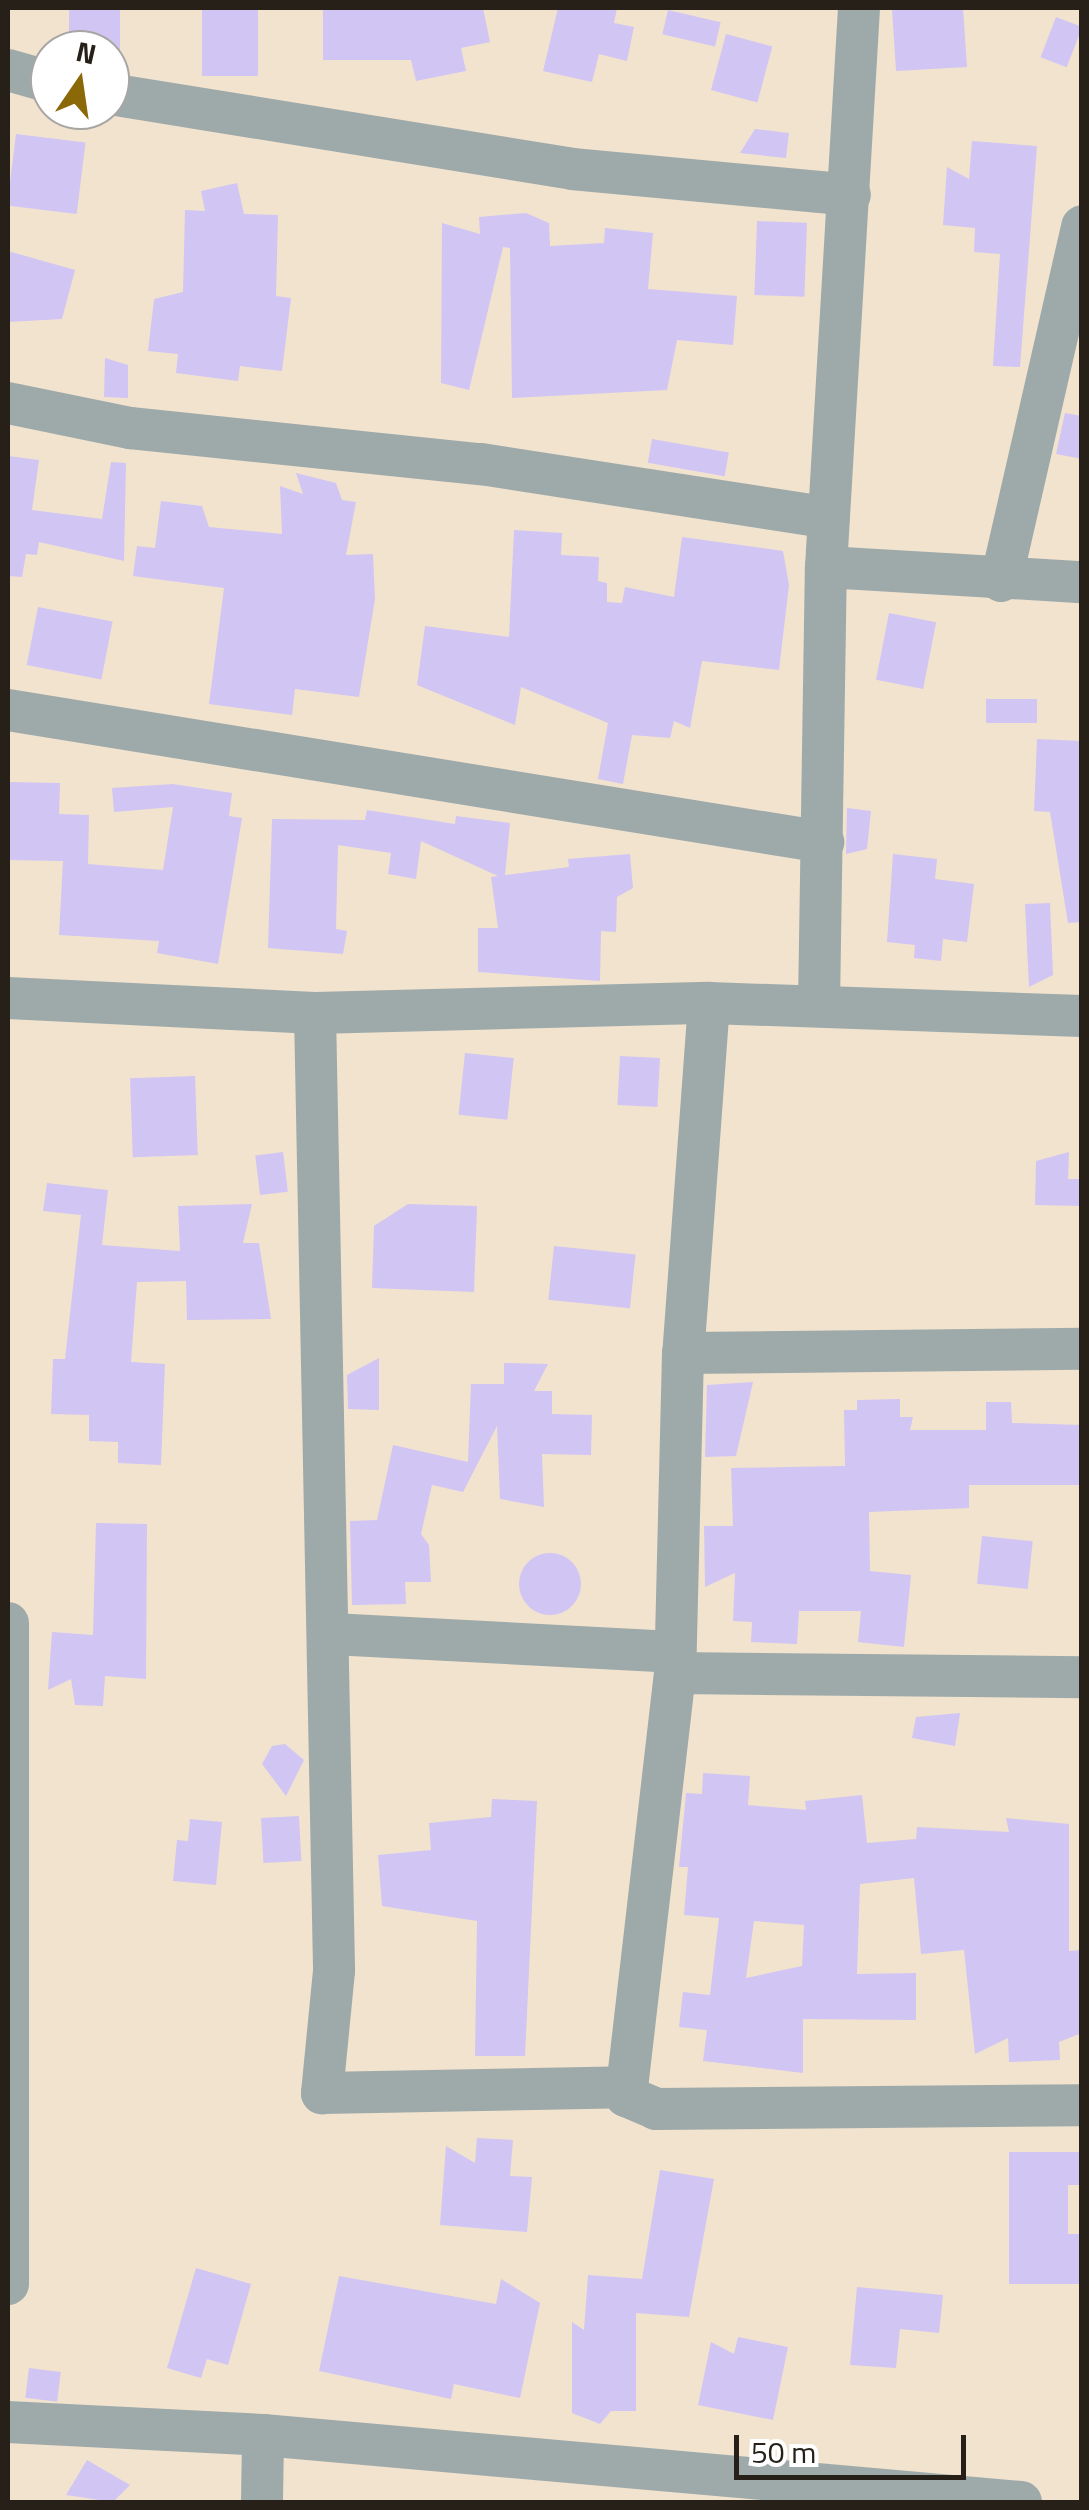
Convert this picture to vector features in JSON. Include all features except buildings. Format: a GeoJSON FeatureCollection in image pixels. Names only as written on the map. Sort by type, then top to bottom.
{"type":"FeatureCollection","features":[{"type":"Feature","properties":{"kind":"street"},"geometry":{"type":"LineString","coordinates":[[818,1005],[826,567],[859,8]]}},
{"type":"Feature","properties":{"kind":"street"},"geometry":{"type":"LineString","coordinates":[[130,97],[572,169],[850,196]]}},
{"type":"Feature","properties":{"kind":"street"},"geometry":{"type":"LineString","coordinates":[[1001,581],[1082,226]]}},
{"type":"Feature","properties":{"kind":"street"},"geometry":{"type":"LineString","coordinates":[[8,403],[130,428],[481,464],[829,518]]}},
{"type":"Feature","properties":{"kind":"street"},"geometry":{"type":"LineString","coordinates":[[826,567],[1001,581],[1082,582]]}},
{"type":"Feature","properties":{"kind":"street"},"geometry":{"type":"LineString","coordinates":[[8,710],[823,842]]}},
{"type":"Feature","properties":{"kind":"street"},"geometry":{"type":"LineString","coordinates":[[8,998],[315,1013],[709,1003],[1082,1016]]}},
{"type":"Feature","properties":{"kind":"street"},"geometry":{"type":"LineString","coordinates":[[709,1003],[683,1353],[674,1662],[625,2087],[631,2103],[656,2110],[1082,2105]]}},
{"type":"Feature","properties":{"kind":"street"},"geometry":{"type":"LineString","coordinates":[[315,1013],[332,1634],[334,1971],[322,2093],[625,2087]]}},
{"type":"Feature","properties":{"kind":"street"},"geometry":{"type":"LineString","coordinates":[[683,1353],[1082,1349]]}},
{"type":"Feature","properties":{"kind":"street"},"geometry":{"type":"LineString","coordinates":[[8,1623],[8,2284]]}},
{"type":"Feature","properties":{"kind":"street"},"geometry":{"type":"LineString","coordinates":[[332,1634],[674,1662],[1082,1677]]}},
{"type":"Feature","properties":{"kind":"street"},"geometry":{"type":"LineString","coordinates":[[8,2422],[263,2435],[1005,2502]]}},
{"type":"Feature","properties":{"kind":"street"},"geometry":{"type":"LineString","coordinates":[[262,2502],[263,2435]]}}]}
